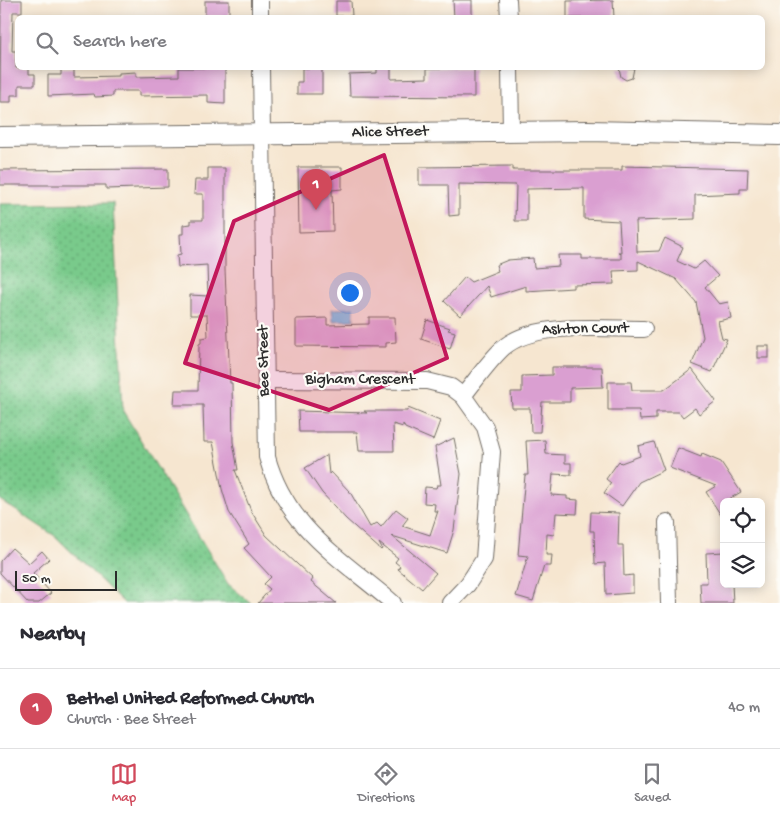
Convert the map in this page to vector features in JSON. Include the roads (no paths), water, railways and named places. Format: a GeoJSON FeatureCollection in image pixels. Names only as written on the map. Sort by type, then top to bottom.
{"type":"FeatureCollection","features":[{"type":"Feature","properties":{"kind":"street"},"geometry":{"type":"LineString","coordinates":[[260,0],[260,15]]}},
{"type":"Feature","properties":{"kind":"street"},"geometry":{"type":"LineString","coordinates":[[508,0],[508,15]]}},
{"type":"Feature","properties":{"kind":"street","name":"Bee Street"},"geometry":{"type":"LineString","coordinates":[[261,70],[267,457],[283,499],[299,522],[393,603]]}},
{"type":"Feature","properties":{"kind":"street"},"geometry":{"type":"LineString","coordinates":[[510,70],[511,132]]}},
{"type":"Feature","properties":{"kind":"street","name":"Alice Street"},"geometry":{"type":"LineString","coordinates":[[0,137],[511,132],[687,132],[780,135]]}},
{"type":"Feature","properties":{"kind":"street","name":"Ashton Court"},"geometry":{"type":"LineString","coordinates":[[463,396],[502,349],[524,335],[538,330],[644,329]]}},
{"type":"Feature","properties":{"kind":"street","name":"Bigham Crescent"},"geometry":{"type":"LineString","coordinates":[[266,380],[412,379],[451,387],[463,396],[485,427],[490,441],[493,466],[484,559],[468,584],[450,603]]}},
{"type":"Feature","properties":{"kind":"street"},"geometry":{"type":"LineString","coordinates":[[667,522],[669,603]]}},
{"type":"Feature","properties":{"kind":"water"},"geometry":{"type":"Polygon","coordinates":[[[354,308],[354,320],[333,321],[332,309],[354,308]]]}},
{"type":"Feature","properties":{"kind":"place","name":"Bethel United Reformed Church"},"geometry":{"type":"Point","coordinates":[316,210]}}]}
